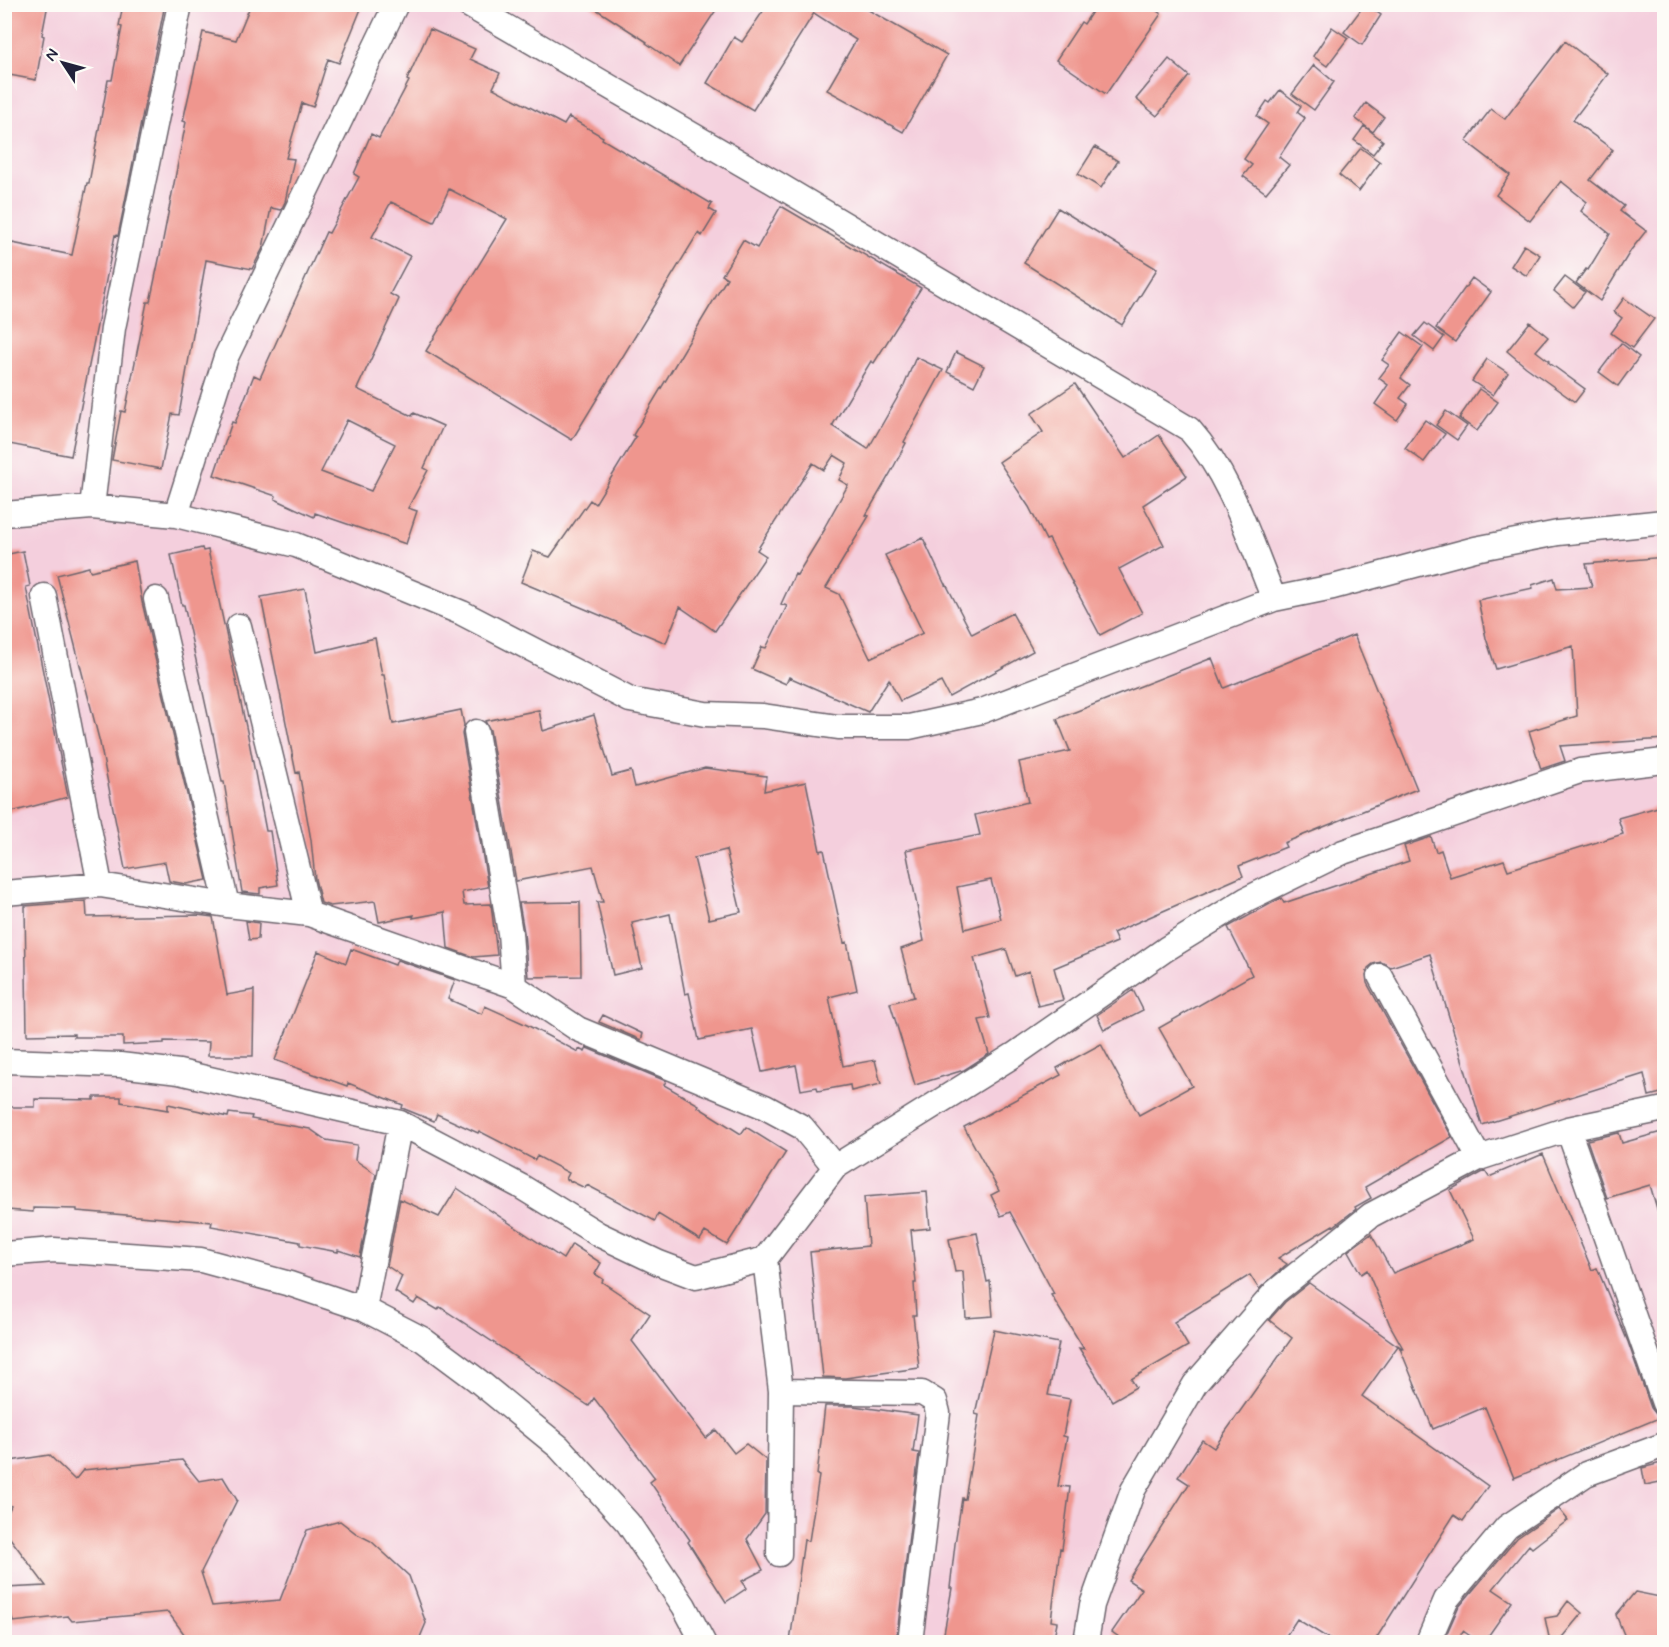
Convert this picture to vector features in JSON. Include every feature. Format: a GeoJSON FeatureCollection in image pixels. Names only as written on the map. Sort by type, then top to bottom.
{"type":"FeatureCollection","features":[{"type":"Feature","properties":{"kind":"street"},"geometry":{"type":"LineString","coordinates":[[92,507],[112,328],[180,4]]}},
{"type":"Feature","properties":{"kind":"street"},"geometry":{"type":"LineString","coordinates":[[176,515],[226,357],[396,4]]}},
{"type":"Feature","properties":{"kind":"street"},"geometry":{"type":"LineString","coordinates":[[467,4],[777,184],[1189,429],[1204,447],[1221,475],[1274,599]]}},
{"type":"Feature","properties":{"kind":"street"},"geometry":{"type":"LineString","coordinates":[[4,514],[92,507],[176,515],[296,545],[462,613],[630,700],[705,714],[763,716],[838,727],[909,727],[982,711],[1274,599],[1333,587],[1485,547],[1558,533],[1665,522]]}},
{"type":"Feature","properties":{"kind":"street"},"geometry":{"type":"LineString","coordinates":[[44,596],[100,885]]}},
{"type":"Feature","properties":{"kind":"street"},"geometry":{"type":"LineString","coordinates":[[156,599],[226,905]]}},
{"type":"Feature","properties":{"kind":"street"},"geometry":{"type":"LineString","coordinates":[[239,626],[309,914]]}},
{"type":"Feature","properties":{"kind":"street"},"geometry":{"type":"LineString","coordinates":[[476,732],[510,933],[514,986]]}},
{"type":"Feature","properties":{"kind":"street"},"geometry":{"type":"LineString","coordinates":[[4,1061],[120,1065],[179,1072],[400,1123],[520,1186],[598,1234],[658,1263],[696,1277],[765,1259],[835,1167],[1014,1055],[1166,949],[1246,899],[1343,852],[1580,771],[1665,761]]}},
{"type":"Feature","properties":{"kind":"street"},"geometry":{"type":"LineString","coordinates":[[6,886],[100,885],[226,905],[309,914],[514,986],[578,1029],[765,1107],[802,1127],[835,1167]]}},
{"type":"Feature","properties":{"kind":"street"},"geometry":{"type":"LineString","coordinates":[[1380,976],[1479,1158]]}},
{"type":"Feature","properties":{"kind":"street"},"geometry":{"type":"LineString","coordinates":[[1086,1642],[1092,1605],[1133,1490],[1195,1384],[1275,1292],[1371,1215],[1479,1158],[1568,1129],[1665,1109]]}},
{"type":"Feature","properties":{"kind":"street"},"geometry":{"type":"LineString","coordinates":[[364,1309],[400,1123]]}},
{"type":"Feature","properties":{"kind":"street"},"geometry":{"type":"LineString","coordinates":[[1568,1129],[1665,1403]]}},
{"type":"Feature","properties":{"kind":"street"},"geometry":{"type":"LineString","coordinates":[[4,1254],[54,1250],[201,1260],[290,1284],[364,1309],[422,1340],[477,1380],[559,1447],[628,1523],[684,1606],[703,1642]]}},
{"type":"Feature","properties":{"kind":"street"},"geometry":{"type":"LineString","coordinates":[[765,1259],[781,1391],[779,1554]]}},
{"type":"Feature","properties":{"kind":"street"},"geometry":{"type":"LineString","coordinates":[[781,1391],[922,1393],[934,1401],[938,1413],[910,1642]]}},
{"type":"Feature","properties":{"kind":"street"},"geometry":{"type":"LineString","coordinates":[[1428,1642],[1446,1600],[1507,1527],[1586,1474],[1665,1445]]}},
{"type":"Feature","properties":{"kind":"shaded area"},"geometry":{"type":"Polygon","coordinates":[[[5,5],[1664,5],[1664,1642],[5,1642],[5,5]]]}},
{"type":"Feature","properties":{"kind":"building"},"geometry":{"type":"Polygon","coordinates":[[[4,4],[48,4],[36,80],[4,74],[4,4]]]}},
{"type":"Feature","properties":{"kind":"building"},"geometry":{"type":"Polygon","coordinates":[[[123,4],[165,4],[118,236],[115,235],[71,456],[4,443],[4,279],[12,243],[72,255],[87,183],[89,183],[108,80],[112,80],[122,27],[119,26],[123,4]]]}},
{"type":"Feature","properties":{"kind":"building"},"geometry":{"type":"Polygon","coordinates":[[[251,4],[363,4],[339,63],[328,59],[313,107],[302,103],[286,158],[294,159],[285,202],[281,210],[271,208],[263,248],[252,269],[206,260],[179,415],[172,414],[161,469],[112,460],[121,411],[125,412],[147,302],[150,302],[186,122],[183,121],[203,32],[236,40],[251,4]]]}},
{"type":"Feature","properties":{"kind":"building"},"geometry":{"type":"Polygon","coordinates":[[[588,4],[720,4],[679,66],[647,42],[588,4]]]}},
{"type":"Feature","properties":{"kind":"building"},"geometry":{"type":"Polygon","coordinates":[[[768,4],[858,4],[947,55],[903,132],[827,90],[856,40],[814,13],[753,110],[707,83],[734,37],[742,42],[768,4]]]}},
{"type":"Feature","properties":{"kind":"building"},"geometry":{"type":"Polygon","coordinates":[[[1097,4],[1147,4],[1161,14],[1106,94],[1056,60],[1081,22],[1084,24],[1097,4]]]}},
{"type":"Feature","properties":{"kind":"building"},"geometry":{"type":"Polygon","coordinates":[[[1365,4],[1381,15],[1362,45],[1344,32],[1365,4]]]}},
{"type":"Feature","properties":{"kind":"building"},"geometry":{"type":"Polygon","coordinates":[[[1332,27],[1348,38],[1327,66],[1313,56],[1332,27]]]}},
{"type":"Feature","properties":{"kind":"building"},"geometry":{"type":"Polygon","coordinates":[[[430,29],[475,49],[470,59],[500,73],[493,88],[564,125],[569,117],[712,204],[709,209],[716,213],[702,236],[698,233],[572,440],[426,351],[507,219],[449,189],[434,222],[391,202],[372,237],[410,256],[390,294],[399,299],[357,389],[412,416],[414,413],[443,426],[424,468],[428,470],[408,508],[417,511],[406,544],[315,513],[314,517],[275,499],[276,496],[214,475],[232,422],[235,423],[254,375],[260,378],[326,232],[329,233],[359,177],[354,174],[371,134],[379,138],[409,81],[407,80],[430,29]],[[347,420],[321,472],[371,491],[395,444],[347,420]]]}},
{"type":"Feature","properties":{"kind":"building"},"geometry":{"type":"Polygon","coordinates":[[[1565,41],[1608,74],[1573,120],[1613,150],[1590,180],[1624,206],[1620,211],[1646,231],[1631,250],[1600,301],[1576,283],[1586,269],[1588,270],[1610,234],[1581,211],[1587,202],[1561,181],[1530,221],[1496,195],[1510,175],[1466,141],[1491,109],[1505,119],[1565,41]]]}},
{"type":"Feature","properties":{"kind":"building"},"geometry":{"type":"Polygon","coordinates":[[[1169,59],[1189,76],[1157,116],[1136,99],[1169,59]]]}},
{"type":"Feature","properties":{"kind":"building"},"geometry":{"type":"Polygon","coordinates":[[[1314,65],[1334,82],[1314,110],[1292,94],[1314,65]]]}},
{"type":"Feature","properties":{"kind":"building"},"geometry":{"type":"Polygon","coordinates":[[[1280,90],[1301,106],[1297,112],[1305,118],[1279,157],[1289,165],[1266,193],[1243,176],[1252,165],[1244,159],[1268,124],[1257,116],[1267,101],[1270,103],[1280,90]]]}},
{"type":"Feature","properties":{"kind":"building"},"geometry":{"type":"Polygon","coordinates":[[[1366,103],[1384,117],[1373,132],[1355,118],[1366,103]]]}},
{"type":"Feature","properties":{"kind":"building"},"geometry":{"type":"Polygon","coordinates":[[[1364,126],[1383,141],[1373,154],[1354,140],[1364,126]]]}},
{"type":"Feature","properties":{"kind":"building"},"geometry":{"type":"Polygon","coordinates":[[[1095,147],[1118,161],[1101,188],[1078,174],[1095,147]]]}},
{"type":"Feature","properties":{"kind":"building"},"geometry":{"type":"Polygon","coordinates":[[[1361,148],[1380,162],[1359,191],[1339,175],[1361,148]]]}},
{"type":"Feature","properties":{"kind":"building"},"geometry":{"type":"Polygon","coordinates":[[[781,206],[921,288],[874,363],[871,361],[832,426],[868,449],[904,386],[916,357],[943,370],[904,442],[906,443],[891,472],[866,515],[869,516],[826,588],[839,594],[870,658],[923,633],[885,555],[923,538],[972,634],[1012,613],[1033,651],[949,697],[941,682],[900,701],[889,679],[868,712],[789,677],[786,684],[752,669],[762,647],[766,648],[787,606],[781,604],[795,574],[797,575],[825,529],[848,485],[839,480],[847,463],[834,455],[824,470],[813,463],[757,550],[766,556],[715,631],[680,607],[666,643],[521,582],[533,551],[550,557],[590,500],[595,504],[636,437],[633,435],[727,278],[722,275],[743,240],[757,248],[781,206]]]}},
{"type":"Feature","properties":{"kind":"building"},"geometry":{"type":"Polygon","coordinates":[[[1058,208],[1157,269],[1122,325],[1024,263],[1058,208]]]}},
{"type":"Feature","properties":{"kind":"building"},"geometry":{"type":"Polygon","coordinates":[[[1524,245],[1540,255],[1527,276],[1511,266],[1524,245]]]}},
{"type":"Feature","properties":{"kind":"building"},"geometry":{"type":"Polygon","coordinates":[[[1565,277],[1585,292],[1573,307],[1554,291],[1565,277]]]}},
{"type":"Feature","properties":{"kind":"building"},"geometry":{"type":"Polygon","coordinates":[[[1472,278],[1491,292],[1455,342],[1436,328],[1472,278]]]}},
{"type":"Feature","properties":{"kind":"building"},"geometry":{"type":"Polygon","coordinates":[[[1624,298],[1654,319],[1632,348],[1611,333],[1622,318],[1614,312],[1624,298]]]}},
{"type":"Feature","properties":{"kind":"building"},"geometry":{"type":"Polygon","coordinates":[[[1530,322],[1548,337],[1536,351],[1585,389],[1575,402],[1507,351],[1530,322]]]}},
{"type":"Feature","properties":{"kind":"building"},"geometry":{"type":"Polygon","coordinates":[[[1425,323],[1444,337],[1434,351],[1414,336],[1425,323]]]}},
{"type":"Feature","properties":{"kind":"building"},"geometry":{"type":"Polygon","coordinates":[[[1402,332],[1423,347],[1401,378],[1410,385],[1400,398],[1408,404],[1397,420],[1375,404],[1388,385],[1379,378],[1389,365],[1382,360],[1402,332]]]}},
{"type":"Feature","properties":{"kind":"building"},"geometry":{"type":"Polygon","coordinates":[[[1621,343],[1639,357],[1618,386],[1599,372],[1621,343]]]}},
{"type":"Feature","properties":{"kind":"building"},"geometry":{"type":"Polygon","coordinates":[[[956,352],[984,366],[974,386],[947,372],[956,352]]]}},
{"type":"Feature","properties":{"kind":"building"},"geometry":{"type":"Polygon","coordinates":[[[1487,359],[1508,373],[1493,395],[1472,381],[1487,359]]]}},
{"type":"Feature","properties":{"kind":"building"},"geometry":{"type":"Polygon","coordinates":[[[1075,384],[1125,458],[1159,435],[1187,476],[1143,505],[1164,545],[1119,569],[1142,613],[1100,635],[1049,539],[1046,540],[1029,507],[999,462],[1043,432],[1031,414],[1075,384]]]}},
{"type":"Feature","properties":{"kind":"building"},"geometry":{"type":"Polygon","coordinates":[[[1479,389],[1498,402],[1477,431],[1459,418],[1479,389]]]}},
{"type":"Feature","properties":{"kind":"building"},"geometry":{"type":"Polygon","coordinates":[[[1446,411],[1467,426],[1457,440],[1436,425],[1446,411]]]}},
{"type":"Feature","properties":{"kind":"building"},"geometry":{"type":"Polygon","coordinates":[[[1425,420],[1445,434],[1424,462],[1405,448],[1425,420]]]}},
{"type":"Feature","properties":{"kind":"building"},"geometry":{"type":"Polygon","coordinates":[[[202,548],[203,551],[208,550],[266,831],[270,831],[278,885],[260,888],[260,894],[242,892],[224,782],[222,782],[171,555],[202,548]]]}},
{"type":"Feature","properties":{"kind":"building"},"geometry":{"type":"Polygon","coordinates":[[[23,551],[30,586],[26,587],[68,797],[4,814],[4,555],[23,551]]]}},
{"type":"Feature","properties":{"kind":"building"},"geometry":{"type":"Polygon","coordinates":[[[1665,557],[1665,739],[1560,746],[1565,761],[1541,769],[1529,731],[1577,716],[1573,646],[1496,669],[1486,638],[1478,600],[1533,588],[1532,585],[1554,578],[1557,589],[1592,587],[1586,564],[1665,557]]]}},
{"type":"Feature","properties":{"kind":"building"},"geometry":{"type":"Polygon","coordinates":[[[135,561],[142,602],[207,880],[186,884],[169,881],[165,862],[125,869],[100,743],[57,575],[89,567],[90,571],[135,561]]]}},
{"type":"Feature","properties":{"kind":"building"},"geometry":{"type":"Polygon","coordinates":[[[305,589],[317,652],[375,638],[393,724],[461,710],[464,725],[462,734],[488,887],[462,892],[464,905],[491,904],[497,955],[473,957],[448,948],[445,912],[379,922],[375,901],[330,906],[321,903],[315,879],[311,840],[299,772],[296,773],[261,597],[305,589]]]}},
{"type":"Feature","properties":{"kind":"building"},"geometry":{"type":"Polygon","coordinates":[[[1354,635],[1417,789],[1284,843],[1286,847],[1239,866],[1243,876],[1113,933],[1117,942],[1054,968],[1063,1000],[1038,1006],[1029,971],[1015,976],[1006,949],[974,958],[990,1018],[979,1020],[989,1054],[964,1070],[915,1085],[890,1003],[914,997],[901,949],[924,941],[906,850],[980,835],[975,815],[1028,802],[1019,762],[1070,751],[1057,719],[1212,658],[1224,688],[1354,635]],[[991,880],[957,887],[965,929],[1001,919],[991,880]]]}},
{"type":"Feature","properties":{"kind":"building"},"geometry":{"type":"Polygon","coordinates":[[[539,710],[543,731],[594,715],[612,776],[631,771],[635,787],[705,768],[766,776],[764,791],[806,782],[820,851],[824,850],[844,943],[847,942],[857,990],[829,997],[843,1066],[875,1060],[881,1084],[851,1091],[850,1085],[818,1091],[817,1087],[801,1090],[796,1065],[762,1072],[752,1029],[699,1040],[689,993],[685,994],[670,914],[632,923],[642,968],[613,975],[597,902],[603,902],[593,866],[516,881],[490,730],[485,721],[539,710]],[[726,850],[694,858],[709,919],[741,912],[726,850]]]}},
{"type":"Feature","properties":{"kind":"building"},"geometry":{"type":"Polygon","coordinates":[[[1665,805],[1665,1092],[1649,1096],[1644,1074],[1482,1125],[1430,954],[1391,967],[1381,962],[1373,964],[1368,968],[1367,983],[1452,1137],[1365,1187],[1371,1198],[1355,1207],[1356,1209],[1334,1226],[1278,1258],[1287,1264],[1259,1289],[1250,1275],[1174,1322],[1188,1346],[1131,1379],[1136,1387],[1112,1401],[1079,1348],[1084,1349],[1051,1295],[1054,1294],[1010,1212],[1001,1216],[991,1195],[999,1191],[964,1127],[1061,1075],[1057,1068],[1101,1044],[1139,1115],[1192,1086],[1159,1028],[1252,975],[1228,927],[1281,898],[1284,903],[1409,861],[1404,846],[1431,837],[1436,852],[1441,850],[1450,877],[1504,860],[1508,870],[1623,834],[1618,818],[1665,805]]]}},
{"type":"Feature","properties":{"kind":"building"},"geometry":{"type":"Polygon","coordinates":[[[86,901],[87,917],[197,915],[213,917],[227,995],[254,990],[253,1056],[208,1056],[209,1042],[164,1041],[164,1043],[123,1045],[123,1037],[74,1037],[74,1034],[27,1035],[25,906],[86,901]]]}},
{"type":"Feature","properties":{"kind":"building"},"geometry":{"type":"Polygon","coordinates":[[[580,902],[581,976],[528,977],[519,903],[580,902]]]}},
{"type":"Feature","properties":{"kind":"building"},"geometry":{"type":"Polygon","coordinates":[[[246,921],[259,923],[258,939],[249,940],[246,921]]]}},
{"type":"Feature","properties":{"kind":"building"},"geometry":{"type":"Polygon","coordinates":[[[351,949],[395,965],[397,960],[455,980],[448,999],[482,1014],[485,1006],[578,1052],[579,1049],[585,1052],[587,1048],[666,1081],[664,1085],[699,1105],[698,1107],[741,1134],[746,1127],[786,1152],[727,1245],[705,1232],[700,1240],[658,1214],[655,1221],[587,1185],[585,1188],[566,1179],[569,1173],[537,1156],[535,1160],[479,1131],[478,1133],[437,1114],[434,1121],[402,1108],[403,1105],[348,1083],[347,1086],[275,1060],[318,951],[346,963],[351,949]]]}},
{"type":"Feature","properties":{"kind":"building"},"geometry":{"type":"Polygon","coordinates":[[[1133,990],[1143,1010],[1104,1030],[1097,1015],[1133,990]]]}},
{"type":"Feature","properties":{"kind":"building"},"geometry":{"type":"Polygon","coordinates":[[[603,1015],[643,1034],[641,1040],[599,1022],[603,1015]]]}},
{"type":"Feature","properties":{"kind":"building"},"geometry":{"type":"Polygon","coordinates":[[[94,1097],[121,1097],[121,1102],[168,1110],[168,1104],[228,1117],[229,1113],[252,1116],[251,1119],[310,1129],[326,1140],[357,1145],[355,1160],[376,1174],[360,1257],[338,1250],[338,1252],[300,1245],[300,1242],[211,1226],[212,1222],[77,1211],[77,1209],[33,1208],[33,1212],[7,1210],[7,1107],[35,1107],[35,1099],[94,1100],[94,1097]]]}},
{"type":"Feature","properties":{"kind":"building"},"geometry":{"type":"Polygon","coordinates":[[[1665,1131],[1665,1218],[1660,1219],[1650,1185],[1607,1198],[1587,1140],[1619,1133],[1622,1143],[1665,1131]]]}},
{"type":"Feature","properties":{"kind":"building"},"geometry":{"type":"Polygon","coordinates":[[[1543,1154],[1592,1270],[1597,1268],[1628,1342],[1651,1408],[1659,1418],[1514,1478],[1485,1407],[1433,1429],[1399,1346],[1404,1350],[1390,1325],[1367,1270],[1361,1274],[1348,1251],[1371,1234],[1393,1273],[1474,1239],[1450,1190],[1485,1171],[1489,1177],[1543,1154]]]}},
{"type":"Feature","properties":{"kind":"building"},"geometry":{"type":"Polygon","coordinates":[[[457,1188],[563,1259],[572,1244],[601,1263],[595,1274],[603,1279],[602,1282],[650,1314],[632,1341],[706,1438],[716,1430],[734,1453],[746,1444],[766,1460],[765,1514],[747,1539],[763,1570],[742,1581],[747,1588],[726,1602],[688,1542],[690,1540],[650,1482],[655,1478],[594,1398],[589,1406],[440,1307],[438,1310],[418,1298],[414,1304],[395,1292],[402,1276],[387,1266],[400,1199],[439,1217],[457,1188]]]}},
{"type":"Feature","properties":{"kind":"building"},"geometry":{"type":"Polygon","coordinates":[[[927,1192],[930,1228],[911,1230],[916,1283],[914,1283],[916,1315],[913,1315],[919,1368],[845,1378],[823,1377],[810,1252],[868,1246],[864,1197],[927,1192]]]}},
{"type":"Feature","properties":{"kind":"building"},"geometry":{"type":"Polygon","coordinates":[[[977,1233],[987,1282],[990,1281],[993,1316],[966,1318],[963,1271],[955,1272],[949,1239],[977,1233]]]}},
{"type":"Feature","properties":{"kind":"building"},"geometry":{"type":"Polygon","coordinates":[[[1309,1283],[1398,1346],[1362,1396],[1488,1486],[1463,1521],[1454,1515],[1374,1642],[1334,1642],[1297,1619],[1282,1642],[1126,1642],[1112,1632],[1142,1589],[1128,1580],[1189,1484],[1178,1477],[1202,1440],[1214,1448],[1292,1338],[1269,1320],[1285,1302],[1309,1283]]]}},
{"type":"Feature","properties":{"kind":"building"},"geometry":{"type":"Polygon","coordinates":[[[994,1330],[1059,1343],[1048,1395],[1070,1399],[1063,1436],[1067,1437],[1058,1486],[1070,1487],[1051,1621],[1057,1622],[1053,1642],[964,1642],[943,1639],[952,1588],[950,1588],[962,1498],[965,1499],[979,1415],[975,1414],[994,1330]]]}},
{"type":"Feature","properties":{"kind":"building"},"geometry":{"type":"Polygon","coordinates":[[[825,1406],[853,1406],[918,1415],[913,1452],[919,1453],[896,1642],[790,1642],[804,1540],[809,1541],[819,1476],[817,1475],[825,1406]]]}},
{"type":"Feature","properties":{"kind":"building"},"geometry":{"type":"Polygon","coordinates":[[[49,1455],[75,1480],[83,1470],[182,1460],[199,1481],[223,1477],[237,1500],[201,1572],[212,1606],[280,1600],[307,1530],[340,1521],[371,1541],[409,1576],[426,1623],[418,1642],[190,1642],[168,1612],[72,1621],[68,1616],[13,1622],[5,1588],[46,1586],[4,1530],[4,1521],[11,1506],[4,1498],[4,1462],[49,1455]]]}},
{"type":"Feature","properties":{"kind":"building"},"geometry":{"type":"Polygon","coordinates":[[[1665,1462],[1665,1481],[1645,1485],[1642,1468],[1665,1462]]]}},
{"type":"Feature","properties":{"kind":"building"},"geometry":{"type":"Polygon","coordinates":[[[1559,1509],[1568,1520],[1532,1548],[1529,1545],[1493,1589],[1512,1602],[1484,1642],[1479,1642],[1463,1631],[1456,1642],[1443,1642],[1458,1608],[1517,1538],[1559,1509]]]}},
{"type":"Feature","properties":{"kind":"building"},"geometry":{"type":"Polygon","coordinates":[[[1635,1592],[1665,1598],[1665,1642],[1627,1642],[1616,1615],[1635,1592]]]}},
{"type":"Feature","properties":{"kind":"building"},"geometry":{"type":"Polygon","coordinates":[[[1568,1601],[1582,1613],[1558,1642],[1550,1642],[1545,1618],[1557,1616],[1568,1601]]]}}]}
